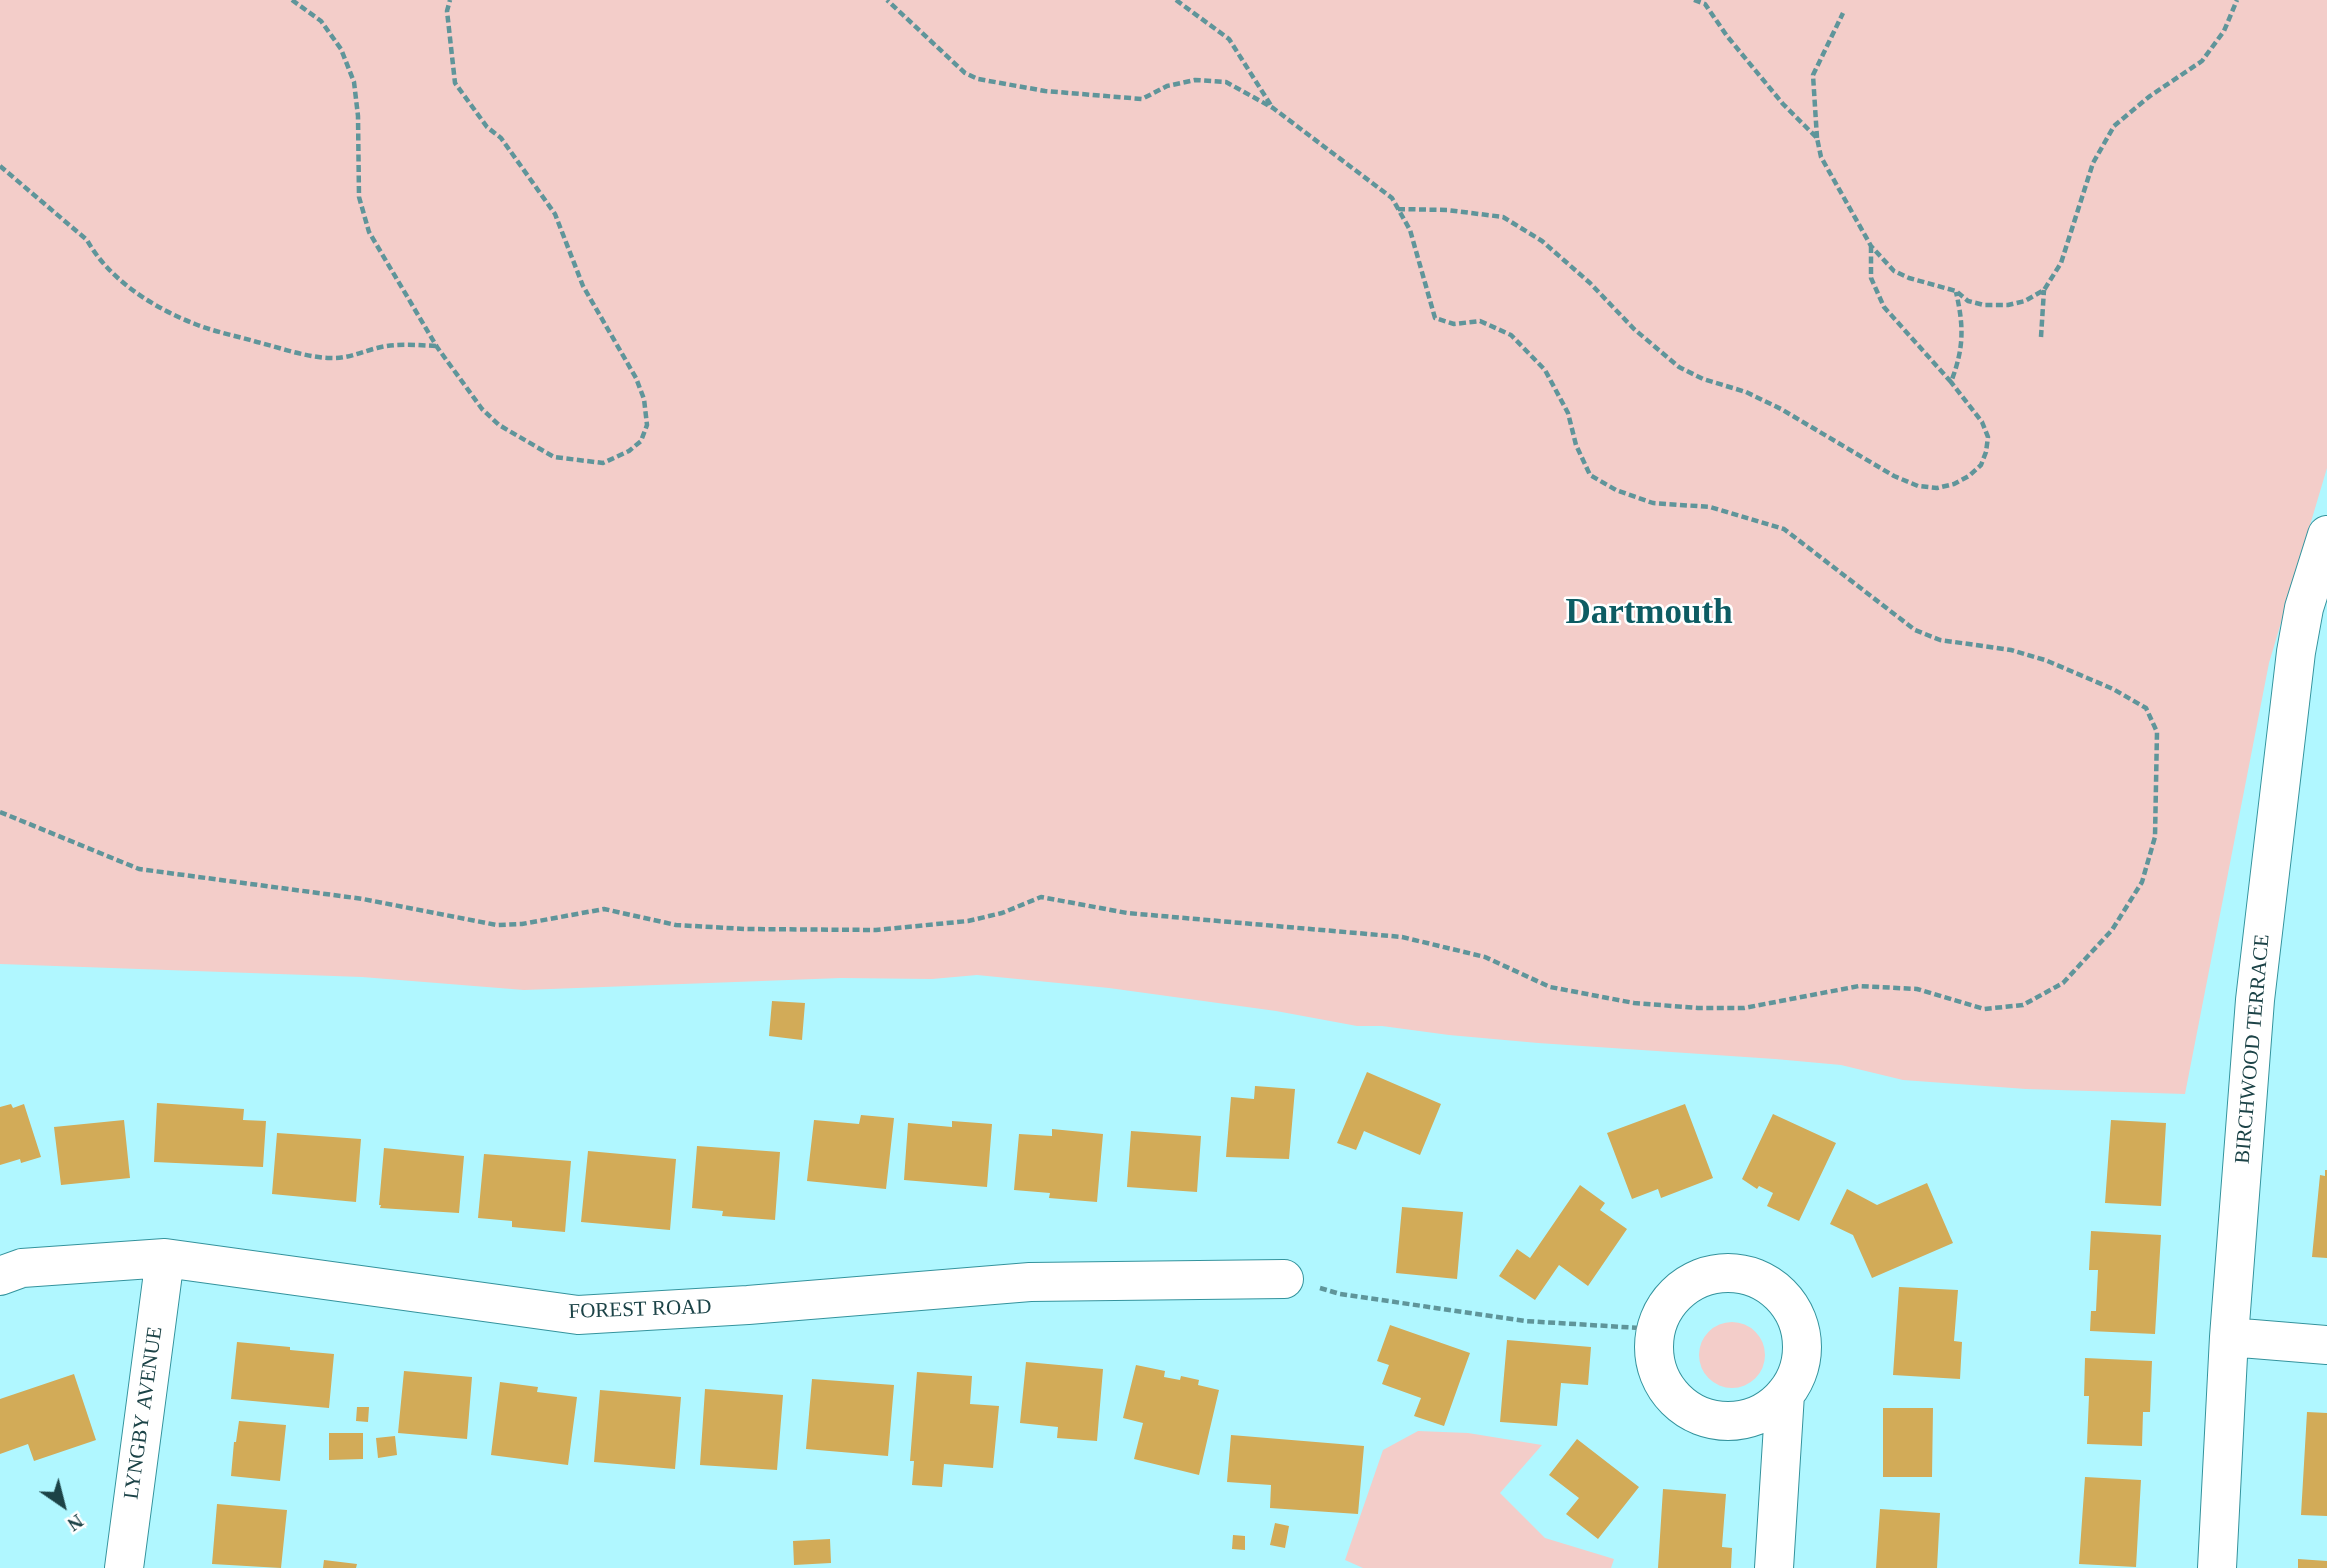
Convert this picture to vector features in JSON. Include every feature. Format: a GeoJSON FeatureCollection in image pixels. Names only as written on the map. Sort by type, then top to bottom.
{"type":"FeatureCollection","features":[{"type":"Feature","properties":{"kind":"street","name":"BIRCHWOOD TERRACE"},"geometry":{"type":"LineString","coordinates":[[2217,1568],[2229,1337],[2255,1000],[2296,652],[2304,608],[2327,535]]}},
{"type":"Feature","properties":{"kind":"street","name":"FOREST ROAD"},"geometry":{"type":"LineString","coordinates":[[0,1276],[22,1268],[164,1258],[578,1315],[748,1305],[1030,1282],[1284,1279]]}},
{"type":"Feature","properties":{"kind":"street","name":"LYNGBY AVENUE"},"geometry":{"type":"LineString","coordinates":[[124,1568],[164,1258]]}},
{"type":"Feature","properties":{"kind":"street"},"geometry":{"type":"LineString","coordinates":[[1726,1273],[1749,1276],[1771,1287],[1788,1304],[1798,1325],[1802,1349],[1798,1372],[1785,1394],[1766,1411],[1743,1420],[1718,1421],[1695,1414],[1674,1399],[1660,1379],[1654,1354],[1656,1329],[1665,1307],[1682,1290],[1702,1278],[1726,1273]]}},
{"type":"Feature","properties":{"kind":"street"},"geometry":{"type":"LineString","coordinates":[[2229,1337],[2327,1345]]}},
{"type":"Feature","properties":{"kind":"street"},"geometry":{"type":"LineString","coordinates":[[1774,1568],[1785,1394]]}},
{"type":"Feature","properties":{"kind":"path"},"geometry":{"type":"LineString","coordinates":[[292,0],[321,21],[341,49],[354,82],[358,116],[359,197],[369,232],[437,346],[482,409],[499,425],[554,457],[603,463],[629,451],[641,441],[647,425],[644,399],[636,378],[583,286],[555,214],[501,138],[487,127],[455,83],[447,11],[450,0]]}},
{"type":"Feature","properties":{"kind":"path"},"geometry":{"type":"LineString","coordinates":[[0,812],[139,869],[362,899],[497,925],[522,924],[604,909],[676,925],[746,929],[876,930],[968,921],[1002,913],[1041,897],[1127,913],[1402,937],[1485,957],[1550,987],[1634,1003],[1698,1008],[1744,1008],[1859,986],[1917,989],[1984,1009],[2023,1005],[2063,983],[2112,930],[2142,882],[2155,837],[2157,732],[2146,708],[2113,689],[2045,660],[2011,650],[1940,640],[1915,630],[1784,529],[1710,507],[1653,503],[1616,490],[1590,475],[1576,445],[1568,413],[1545,370],[1511,335],[1480,321],[1454,324],[1435,318],[1410,230],[1392,198],[1273,108],[1226,82],[1195,80],[1167,86],[1142,99],[1045,91],[978,79],[964,73],[887,0]]}},
{"type":"Feature","properties":{"kind":"path"},"geometry":{"type":"LineString","coordinates":[[1176,0],[1229,39],[1273,108]]}},
{"type":"Feature","properties":{"kind":"path"},"geometry":{"type":"LineString","coordinates":[[1694,0],[1705,4],[1727,36],[1783,104],[1817,138]]}},
{"type":"Feature","properties":{"kind":"path"},"geometry":{"type":"LineString","coordinates":[[1843,13],[1813,75],[1817,138],[1821,157],[1871,246],[1894,271],[1956,291],[1968,301],[1996,305],[2025,301],[2044,290],[2061,263],[2092,163],[2113,127],[2150,96],[2202,61],[2224,31],[2237,0]]}},
{"type":"Feature","properties":{"kind":"path"},"geometry":{"type":"LineString","coordinates":[[0,166],[88,240],[96,255],[129,287],[153,304],[195,324],[302,354],[331,358],[358,355],[379,347],[437,346]]}},
{"type":"Feature","properties":{"kind":"path"},"geometry":{"type":"LineString","coordinates":[[1398,209],[1447,210],[1503,217],[1542,242],[1590,283],[1634,329],[1679,367],[1703,379],[1746,392],[1781,409],[1872,463],[1918,486],[1937,488],[1954,484],[1981,465],[1988,437],[1982,422],[1951,382],[1884,307],[1871,278],[1871,246]]}},
{"type":"Feature","properties":{"kind":"path"},"geometry":{"type":"LineString","coordinates":[[2041,337],[2044,290]]}},
{"type":"Feature","properties":{"kind":"path"},"geometry":{"type":"LineString","coordinates":[[1951,382],[1963,342],[1956,291]]}},
{"type":"Feature","properties":{"kind":"path"},"geometry":{"type":"LineString","coordinates":[[1284,1279],[1340,1294],[1525,1321],[1656,1329]]}},
{"type":"Feature","properties":{"kind":"shaded area"},"geometry":{"type":"Polygon","coordinates":[[[0,0],[2327,0],[2327,468],[2269,663],[2185,1094],[2026,1089],[1903,1080],[1841,1065],[1538,1043],[1382,1026],[1357,1026],[1276,1011],[1109,988],[977,975],[932,979],[841,978],[524,990],[362,977],[0,964],[0,0]]]}},
{"type":"Feature","properties":{"kind":"shaded area"},"geometry":{"type":"Polygon","coordinates":[[[1738,1322],[1756,1331],[1763,1342],[1763,1368],[1756,1379],[1745,1386],[1726,1388],[1708,1379],[1701,1368],[1699,1349],[1708,1331],[1719,1324],[1738,1322]]]}},
{"type":"Feature","properties":{"kind":"shaded area"},"geometry":{"type":"Polygon","coordinates":[[[1418,1431],[1468,1433],[1542,1445],[1500,1493],[1545,1538],[1614,1559],[1611,1568],[1363,1568],[1345,1560],[1383,1450],[1418,1431]]]}},
{"type":"Feature","properties":{"kind":"building"},"geometry":{"type":"Polygon","coordinates":[[[772,1001],[805,1003],[802,1040],[769,1036],[772,1001]]]}},
{"type":"Feature","properties":{"kind":"building"},"geometry":{"type":"Polygon","coordinates":[[[1367,1072],[1441,1104],[1420,1155],[1364,1131],[1356,1150],[1337,1143],[1367,1072]]]}},
{"type":"Feature","properties":{"kind":"building"},"geometry":{"type":"Polygon","coordinates":[[[1255,1086],[1295,1089],[1289,1159],[1226,1157],[1231,1097],[1254,1099],[1255,1086]]]}},
{"type":"Feature","properties":{"kind":"building"},"geometry":{"type":"Polygon","coordinates":[[[157,1103],[244,1109],[243,1120],[266,1121],[263,1167],[154,1162],[157,1103]]]}},
{"type":"Feature","properties":{"kind":"building"},"geometry":{"type":"Polygon","coordinates":[[[11,1104],[13,1108],[24,1104],[41,1157],[0,1165],[0,1107],[11,1104]]]}},
{"type":"Feature","properties":{"kind":"building"},"geometry":{"type":"Polygon","coordinates":[[[1685,1104],[1713,1178],[1661,1198],[1658,1189],[1632,1199],[1607,1133],[1685,1104]]]}},
{"type":"Feature","properties":{"kind":"building"},"geometry":{"type":"Polygon","coordinates":[[[1773,1114],[1836,1143],[1799,1221],[1767,1206],[1773,1193],[1759,1186],[1757,1189],[1742,1179],[1773,1114]]]}},
{"type":"Feature","properties":{"kind":"building"},"geometry":{"type":"Polygon","coordinates":[[[861,1115],[894,1118],[886,1189],[807,1181],[814,1120],[859,1124],[861,1115]]]}},
{"type":"Feature","properties":{"kind":"building"},"geometry":{"type":"Polygon","coordinates":[[[124,1120],[130,1178],[61,1185],[54,1127],[124,1120]]]}},
{"type":"Feature","properties":{"kind":"building"},"geometry":{"type":"Polygon","coordinates":[[[2111,1120],[2166,1123],[2161,1206],[2105,1203],[2111,1120]]]}},
{"type":"Feature","properties":{"kind":"building"},"geometry":{"type":"Polygon","coordinates":[[[952,1121],[992,1124],[987,1187],[904,1180],[908,1123],[952,1127],[952,1121]]]}},
{"type":"Feature","properties":{"kind":"building"},"geometry":{"type":"Polygon","coordinates":[[[1052,1129],[1103,1134],[1097,1202],[1049,1198],[1050,1193],[1014,1190],[1019,1134],[1052,1136],[1052,1129]]]}},
{"type":"Feature","properties":{"kind":"building"},"geometry":{"type":"Polygon","coordinates":[[[1131,1131],[1201,1136],[1197,1192],[1127,1187],[1131,1131]]]}},
{"type":"Feature","properties":{"kind":"building"},"geometry":{"type":"Polygon","coordinates":[[[277,1133],[361,1139],[356,1202],[272,1194],[277,1133]]]}},
{"type":"Feature","properties":{"kind":"building"},"geometry":{"type":"Polygon","coordinates":[[[697,1146],[780,1152],[775,1220],[722,1216],[723,1211],[692,1208],[697,1146]]]}},
{"type":"Feature","properties":{"kind":"building"},"geometry":{"type":"Polygon","coordinates":[[[384,1148],[464,1156],[459,1213],[380,1208],[384,1148]]]}},
{"type":"Feature","properties":{"kind":"building"},"geometry":{"type":"Polygon","coordinates":[[[588,1151],[676,1159],[670,1230],[581,1222],[588,1151]]]}},
{"type":"Feature","properties":{"kind":"building"},"geometry":{"type":"Polygon","coordinates":[[[484,1154],[571,1161],[565,1232],[512,1227],[512,1221],[478,1218],[484,1154]]]}},
{"type":"Feature","properties":{"kind":"building"},"geometry":{"type":"Polygon","coordinates":[[[2325,1170],[2327,1258],[2312,1257],[2320,1175],[2325,1176],[2325,1170]]]}},
{"type":"Feature","properties":{"kind":"building"},"geometry":{"type":"Polygon","coordinates":[[[1927,1183],[1953,1243],[1872,1278],[1853,1235],[1830,1224],[1847,1189],[1877,1205],[1927,1183]]]}},
{"type":"Feature","properties":{"kind":"building"},"geometry":{"type":"Polygon","coordinates":[[[1580,1185],[1605,1203],[1600,1210],[1627,1229],[1588,1286],[1559,1265],[1535,1300],[1499,1276],[1517,1249],[1530,1258],[1580,1185]]]}},
{"type":"Feature","properties":{"kind":"building"},"geometry":{"type":"Polygon","coordinates":[[[1402,1207],[1463,1212],[1457,1279],[1396,1273],[1402,1207]]]}},
{"type":"Feature","properties":{"kind":"building"},"geometry":{"type":"Polygon","coordinates":[[[2091,1231],[2161,1235],[2155,1334],[2090,1331],[2091,1311],[2096,1311],[2098,1270],[2089,1270],[2091,1231]]]}},
{"type":"Feature","properties":{"kind":"building"},"geometry":{"type":"Polygon","coordinates":[[[1899,1287],[1958,1290],[1954,1341],[1962,1342],[1960,1379],[1893,1375],[1899,1287]]]}},
{"type":"Feature","properties":{"kind":"building"},"geometry":{"type":"Polygon","coordinates":[[[1390,1325],[1470,1353],[1444,1426],[1414,1416],[1421,1398],[1382,1384],[1389,1365],[1377,1361],[1390,1325]]]}},
{"type":"Feature","properties":{"kind":"building"},"geometry":{"type":"Polygon","coordinates":[[[1507,1340],[1591,1347],[1588,1385],[1561,1383],[1557,1426],[1500,1422],[1507,1340]]]}},
{"type":"Feature","properties":{"kind":"building"},"geometry":{"type":"Polygon","coordinates":[[[237,1342],[334,1354],[329,1408],[231,1399],[237,1342]]]}},
{"type":"Feature","properties":{"kind":"building"},"geometry":{"type":"Polygon","coordinates":[[[2085,1358],[2152,1361],[2150,1412],[2143,1412],[2142,1446],[2087,1444],[2089,1396],[2084,1396],[2085,1358]]]}},
{"type":"Feature","properties":{"kind":"building"},"geometry":{"type":"Polygon","coordinates":[[[1026,1362],[1103,1369],[1097,1441],[1057,1438],[1058,1427],[1020,1423],[1026,1362]]]}},
{"type":"Feature","properties":{"kind":"building"},"geometry":{"type":"Polygon","coordinates":[[[1136,1365],[1165,1371],[1164,1377],[1180,1380],[1181,1376],[1199,1380],[1198,1385],[1219,1390],[1199,1475],[1134,1459],[1143,1423],[1123,1418],[1136,1365]]]}},
{"type":"Feature","properties":{"kind":"building"},"geometry":{"type":"Polygon","coordinates":[[[404,1371],[472,1377],[467,1439],[398,1433],[404,1371]]]}},
{"type":"Feature","properties":{"kind":"building"},"geometry":{"type":"Polygon","coordinates":[[[917,1372],[972,1376],[970,1404],[999,1406],[993,1468],[944,1464],[942,1487],[912,1485],[914,1461],[910,1461],[917,1372]]]}},
{"type":"Feature","properties":{"kind":"building"},"geometry":{"type":"Polygon","coordinates":[[[74,1374],[96,1440],[34,1461],[28,1444],[0,1454],[0,1399],[74,1374]]]}},
{"type":"Feature","properties":{"kind":"building"},"geometry":{"type":"Polygon","coordinates":[[[812,1379],[894,1385],[888,1456],[806,1449],[812,1379]]]}},
{"type":"Feature","properties":{"kind":"building"},"geometry":{"type":"Polygon","coordinates":[[[500,1382],[538,1387],[537,1392],[577,1397],[568,1465],[491,1455],[500,1382]]]}},
{"type":"Feature","properties":{"kind":"building"},"geometry":{"type":"Polygon","coordinates":[[[705,1389],[783,1395],[777,1470],[700,1465],[705,1389]]]}},
{"type":"Feature","properties":{"kind":"building"},"geometry":{"type":"Polygon","coordinates":[[[600,1390],[681,1397],[675,1469],[594,1462],[600,1390]]]}},
{"type":"Feature","properties":{"kind":"building"},"geometry":{"type":"Polygon","coordinates":[[[357,1407],[369,1407],[368,1422],[356,1421],[357,1407]]]}},
{"type":"Feature","properties":{"kind":"building"},"geometry":{"type":"Polygon","coordinates":[[[1883,1408],[1933,1408],[1932,1477],[1883,1477],[1883,1408]]]}},
{"type":"Feature","properties":{"kind":"building"},"geometry":{"type":"Polygon","coordinates":[[[2307,1412],[2327,1413],[2327,1516],[2301,1515],[2307,1412]]]}},
{"type":"Feature","properties":{"kind":"building"},"geometry":{"type":"Polygon","coordinates":[[[239,1421],[286,1425],[280,1481],[231,1476],[239,1421]]]}},
{"type":"Feature","properties":{"kind":"building"},"geometry":{"type":"Polygon","coordinates":[[[329,1433],[363,1433],[363,1459],[329,1460],[329,1433]]]}},
{"type":"Feature","properties":{"kind":"building"},"geometry":{"type":"Polygon","coordinates":[[[1231,1435],[1364,1446],[1358,1514],[1270,1508],[1271,1485],[1227,1482],[1231,1435]]]}},
{"type":"Feature","properties":{"kind":"building"},"geometry":{"type":"Polygon","coordinates":[[[395,1436],[397,1455],[378,1458],[376,1438],[395,1436]]]}},
{"type":"Feature","properties":{"kind":"building"},"geometry":{"type":"Polygon","coordinates":[[[1577,1439],[1639,1487],[1598,1539],[1566,1514],[1579,1498],[1549,1475],[1577,1439]]]}},
{"type":"Feature","properties":{"kind":"building"},"geometry":{"type":"Polygon","coordinates":[[[2085,1477],[2141,1480],[2136,1567],[2079,1564],[2085,1477]]]}},
{"type":"Feature","properties":{"kind":"building"},"geometry":{"type":"Polygon","coordinates":[[[1663,1489],[1726,1494],[1722,1547],[1732,1548],[1731,1568],[1658,1568],[1663,1489]]]}},
{"type":"Feature","properties":{"kind":"building"},"geometry":{"type":"Polygon","coordinates":[[[217,1504],[287,1510],[281,1568],[212,1564],[217,1504]]]}},
{"type":"Feature","properties":{"kind":"building"},"geometry":{"type":"Polygon","coordinates":[[[1880,1509],[1940,1513],[1937,1568],[1876,1568],[1880,1509]]]}},
{"type":"Feature","properties":{"kind":"building"},"geometry":{"type":"Polygon","coordinates":[[[1275,1523],[1289,1526],[1285,1548],[1270,1545],[1275,1523]]]}},
{"type":"Feature","properties":{"kind":"building"},"geometry":{"type":"Polygon","coordinates":[[[1233,1535],[1245,1536],[1245,1550],[1232,1549],[1233,1535]]]}},
{"type":"Feature","properties":{"kind":"building"},"geometry":{"type":"Polygon","coordinates":[[[830,1539],[831,1563],[794,1565],[793,1541],[830,1539]]]}},
{"type":"Feature","properties":{"kind":"building"},"geometry":{"type":"Polygon","coordinates":[[[2298,1559],[2327,1561],[2327,1568],[2298,1568],[2298,1559]]]}},
{"type":"Feature","properties":{"kind":"building"},"geometry":{"type":"Polygon","coordinates":[[[324,1560],[357,1564],[356,1568],[323,1568],[324,1560]]]}},
{"type":"Feature","properties":{"kind":"district","name":"Dartmouth"},"geometry":{"type":"Point","coordinates":[1649,614]}}]}
